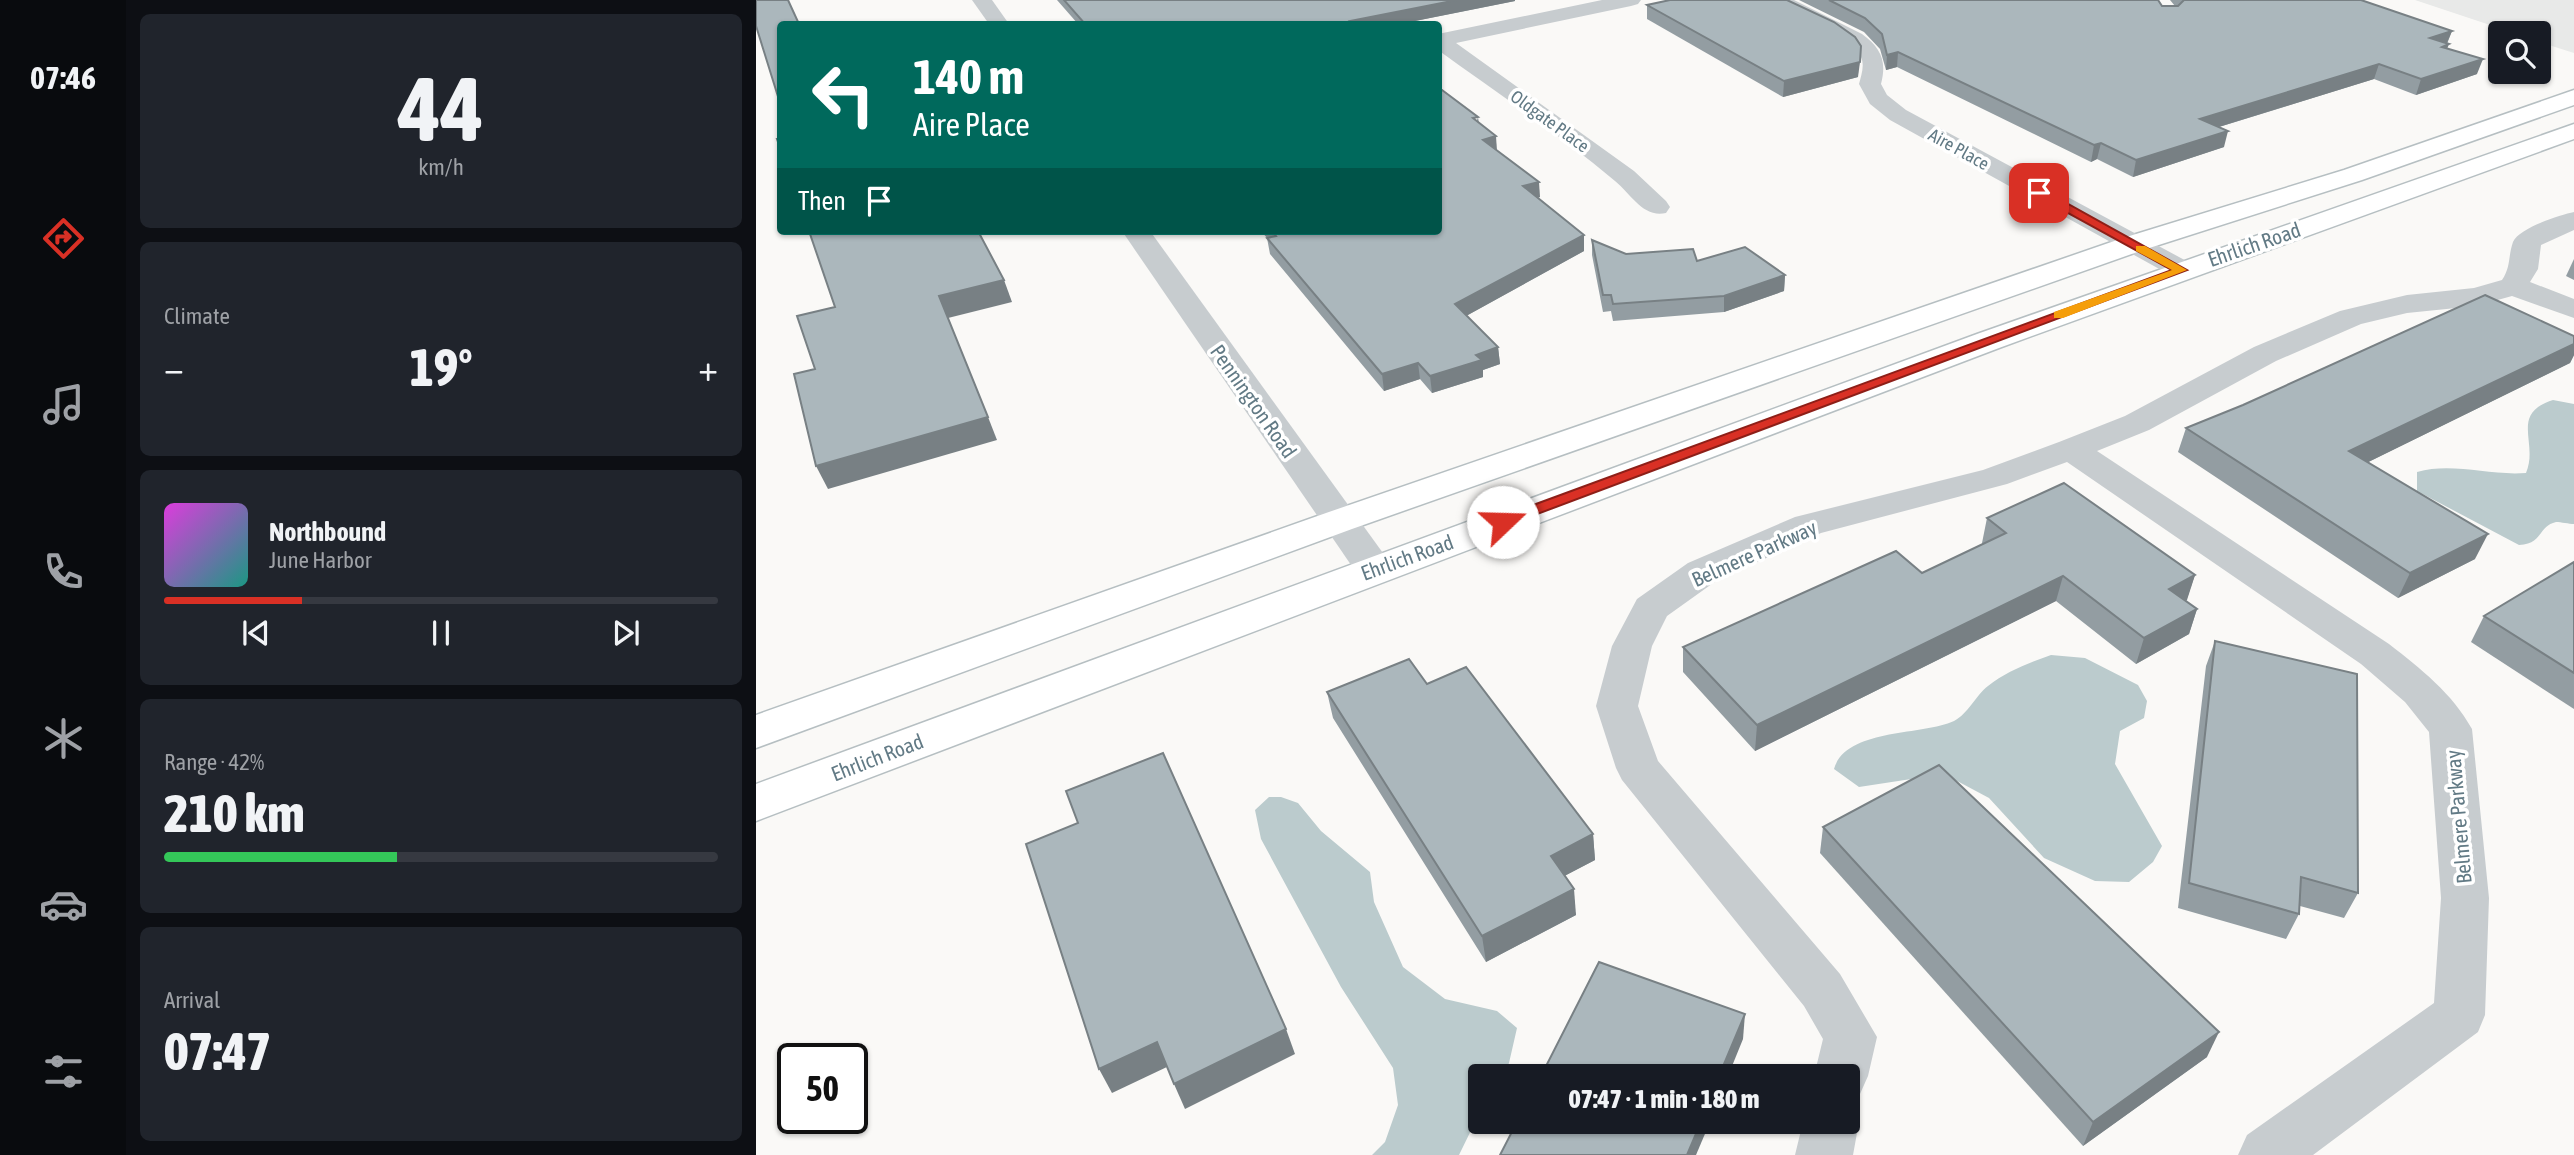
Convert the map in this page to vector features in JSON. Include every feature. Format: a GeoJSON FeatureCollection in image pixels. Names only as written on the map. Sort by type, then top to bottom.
{"type":"FeatureCollection","features":[{"type":"Feature","properties":{"kind":"main road","name":"Ehrlich Road"},"geometry":{"type":"LineString","coordinates":[[756,732],[1339,521],[2133,244],[2353,175],[2574,97]]}},
{"type":"Feature","properties":{"kind":"main road","name":"Ehrlich Road"},"geometry":{"type":"LineString","coordinates":[[756,803],[1374,569],[2182,270],[2574,131]]}},
{"type":"Feature","properties":{"kind":"street"},"geometry":{"type":"LineString","coordinates":[[982,0],[997,21]]}},
{"type":"Feature","properties":{"kind":"street"},"geometry":{"type":"LineString","coordinates":[[1442,39],[1632,0]]}},
{"type":"Feature","properties":{"kind":"street","name":"Aire Place"},"geometry":{"type":"LineString","coordinates":[[1778,0],[1847,35],[1870,50],[1875,66],[1870,84],[1878,99],[1898,115],[2182,270]]}},
{"type":"Feature","properties":{"kind":"street","name":"Oldgate Place"},"geometry":{"type":"LineString","coordinates":[[1442,42],[1625,176],[1657,207]]}},
{"type":"Feature","properties":{"kind":"street"},"geometry":{"type":"LineString","coordinates":[[2574,220],[2539,234],[2527,242],[2525,269],[2513,286],[2574,309]]}},
{"type":"Feature","properties":{"kind":"street","name":"Pennington Road"},"geometry":{"type":"LineString","coordinates":[[1139,235],[1374,569]]}},
{"type":"Feature","properties":{"kind":"street","name":"Belmere Parkway"},"geometry":{"type":"LineString","coordinates":[[1844,1064],[1850,1037],[1822,990],[1638,768],[1617,706],[1632,646],[1651,608],[1702,572],[1808,526],[1995,477],[2137,423],[2265,354],[2351,317],[2407,304],[2476,298],[2513,286]]}},
{"type":"Feature","properties":{"kind":"street","name":"Belmere Parkway"},"geometry":{"type":"LineString","coordinates":[[2071,449],[2375,653],[2420,691],[2450,729],[2465,898],[2459,1015],[2267,1155]]}},
{"type":"Feature","properties":{"kind":"street"},"geometry":{"type":"LineString","coordinates":[[1824,1155],[1828,1134]]}},
{"type":"Feature","properties":{"kind":"shaded area"},"geometry":{"type":"Polygon","coordinates":[[[2415,0],[2574,0],[2574,53],[2551,46],[2551,21],[2488,21],[2488,24],[2415,0]]]}},
{"type":"Feature","properties":{"kind":"shaded area"},"geometry":{"type":"Polygon","coordinates":[[[2553,400],[2574,404],[2574,524],[2550,524],[2532,542],[2519,545],[2417,491],[2417,472],[2431,469],[2526,473],[2530,451],[2529,421],[2532,413],[2540,406],[2553,400]]]}},
{"type":"Feature","properties":{"kind":"shaded area"},"geometry":{"type":"Polygon","coordinates":[[[2051,655],[2085,658],[2138,685],[2147,701],[2144,718],[2120,731],[2115,764],[2162,846],[2153,862],[2129,882],[2095,881],[2044,858],[1989,798],[1944,774],[1859,787],[1834,769],[1841,756],[1853,746],[1886,735],[1954,721],[1995,681],[2018,668],[2051,655]]]}},
{"type":"Feature","properties":{"kind":"shaded area"},"geometry":{"type":"Polygon","coordinates":[[[1269,797],[1281,797],[1298,803],[1321,831],[1370,872],[1374,902],[1403,967],[1445,999],[1497,1011],[1517,1028],[1508,1064],[1468,1064],[1469,1134],[1459,1155],[1372,1155],[1385,1142],[1398,1105],[1393,1068],[1341,987],[1261,839],[1255,810],[1269,797]]]}},
{"type":"Feature","properties":{"kind":"building"},"geometry":{"type":"Polygon","coordinates":[[[756,0],[788,0],[798,21],[777,21],[777,93],[756,26],[756,0]]]}},
{"type":"Feature","properties":{"kind":"building"},"geometry":{"type":"Polygon","coordinates":[[[1064,0],[1457,0],[1350,21],[1082,21],[1064,0]]]}},
{"type":"Feature","properties":{"kind":"building"},"geometry":{"type":"Polygon","coordinates":[[[1670,0],[1787,0],[1834,22],[1855,37],[1861,46],[1860,62],[1784,81],[1647,5],[1670,0]]]}},
{"type":"Feature","properties":{"kind":"building"},"geometry":{"type":"Polygon","coordinates":[[[1829,0],[2158,0],[2162,6],[2178,6],[2184,0],[2361,0],[2452,31],[2430,38],[2449,44],[2442,47],[2483,59],[2421,79],[2379,64],[2200,119],[2228,131],[2136,160],[2101,143],[2094,145],[1898,52],[1887,55],[1882,34],[1865,18],[1829,0]]]}},
{"type":"Feature","properties":{"kind":"building"},"geometry":{"type":"Polygon","coordinates":[[[1442,90],[1478,117],[1473,118],[1496,136],[1483,140],[1539,182],[1523,186],[1584,235],[1455,304],[1498,347],[1476,355],[1482,360],[1430,376],[1418,363],[1382,374],[1267,238],[1442,235],[1442,90]]]}},
{"type":"Feature","properties":{"kind":"building"},"geometry":{"type":"Polygon","coordinates":[[[810,235],[980,235],[1004,280],[939,296],[988,417],[816,466],[794,374],[815,369],[797,316],[835,307],[810,235]]]}},
{"type":"Feature","properties":{"kind":"building"},"geometry":{"type":"Polygon","coordinates":[[[1592,240],[1626,254],[1693,249],[1697,261],[1745,247],[1785,275],[1724,296],[1613,304],[1611,295],[1603,295],[1592,240]]]}},
{"type":"Feature","properties":{"kind":"building"},"geometry":{"type":"Polygon","coordinates":[[[2485,295],[2574,336],[2574,344],[2349,451],[2488,534],[2410,573],[2186,428],[2243,405],[2485,295]]]}},
{"type":"Feature","properties":{"kind":"building"},"geometry":{"type":"Polygon","coordinates":[[[2064,483],[2195,575],[2169,589],[2197,609],[2144,638],[2063,576],[1757,725],[1683,647],[1896,551],[1922,573],[2006,533],[1987,518],[2064,483]]]}},
{"type":"Feature","properties":{"kind":"building"},"geometry":{"type":"Polygon","coordinates":[[[2574,562],[2574,673],[2484,616],[2574,562]]]}},
{"type":"Feature","properties":{"kind":"building"},"geometry":{"type":"Polygon","coordinates":[[[2215,641],[2357,674],[2358,893],[2301,877],[2299,914],[2189,883],[2215,641]]]}},
{"type":"Feature","properties":{"kind":"building"},"geometry":{"type":"Polygon","coordinates":[[[1409,659],[1427,684],[1466,667],[1593,834],[1551,856],[1574,889],[1482,936],[1327,692],[1409,659]]]}},
{"type":"Feature","properties":{"kind":"building"},"geometry":{"type":"Polygon","coordinates":[[[1163,753],[1286,1029],[1174,1084],[1157,1042],[1099,1069],[1026,844],[1078,823],[1066,791],[1163,753]]]}},
{"type":"Feature","properties":{"kind":"building"},"geometry":{"type":"Polygon","coordinates":[[[1939,765],[2219,1032],[2093,1122],[1823,827],[1939,765]]]}},
{"type":"Feature","properties":{"kind":"building"},"geometry":{"type":"Polygon","coordinates":[[[1599,962],[1745,1014],[1724,1064],[1547,1064],[1599,962]]]}},
{"type":"Feature","properties":{"kind":"building"},"geometry":{"type":"Polygon","coordinates":[[[1511,1134],[1696,1134],[1687,1155],[1500,1155],[1511,1134]]]}},
{"type":"Feature","properties":{"kind":"slow traffic"},"geometry":{"type":"LineString","coordinates":[[2059,315],[2182,270],[2140,248]]}},
{"type":"Feature","properties":{"kind":"route"},"geometry":{"type":"LineString","coordinates":[[1503,522],[2182,270],[2039,193]]}}]}
